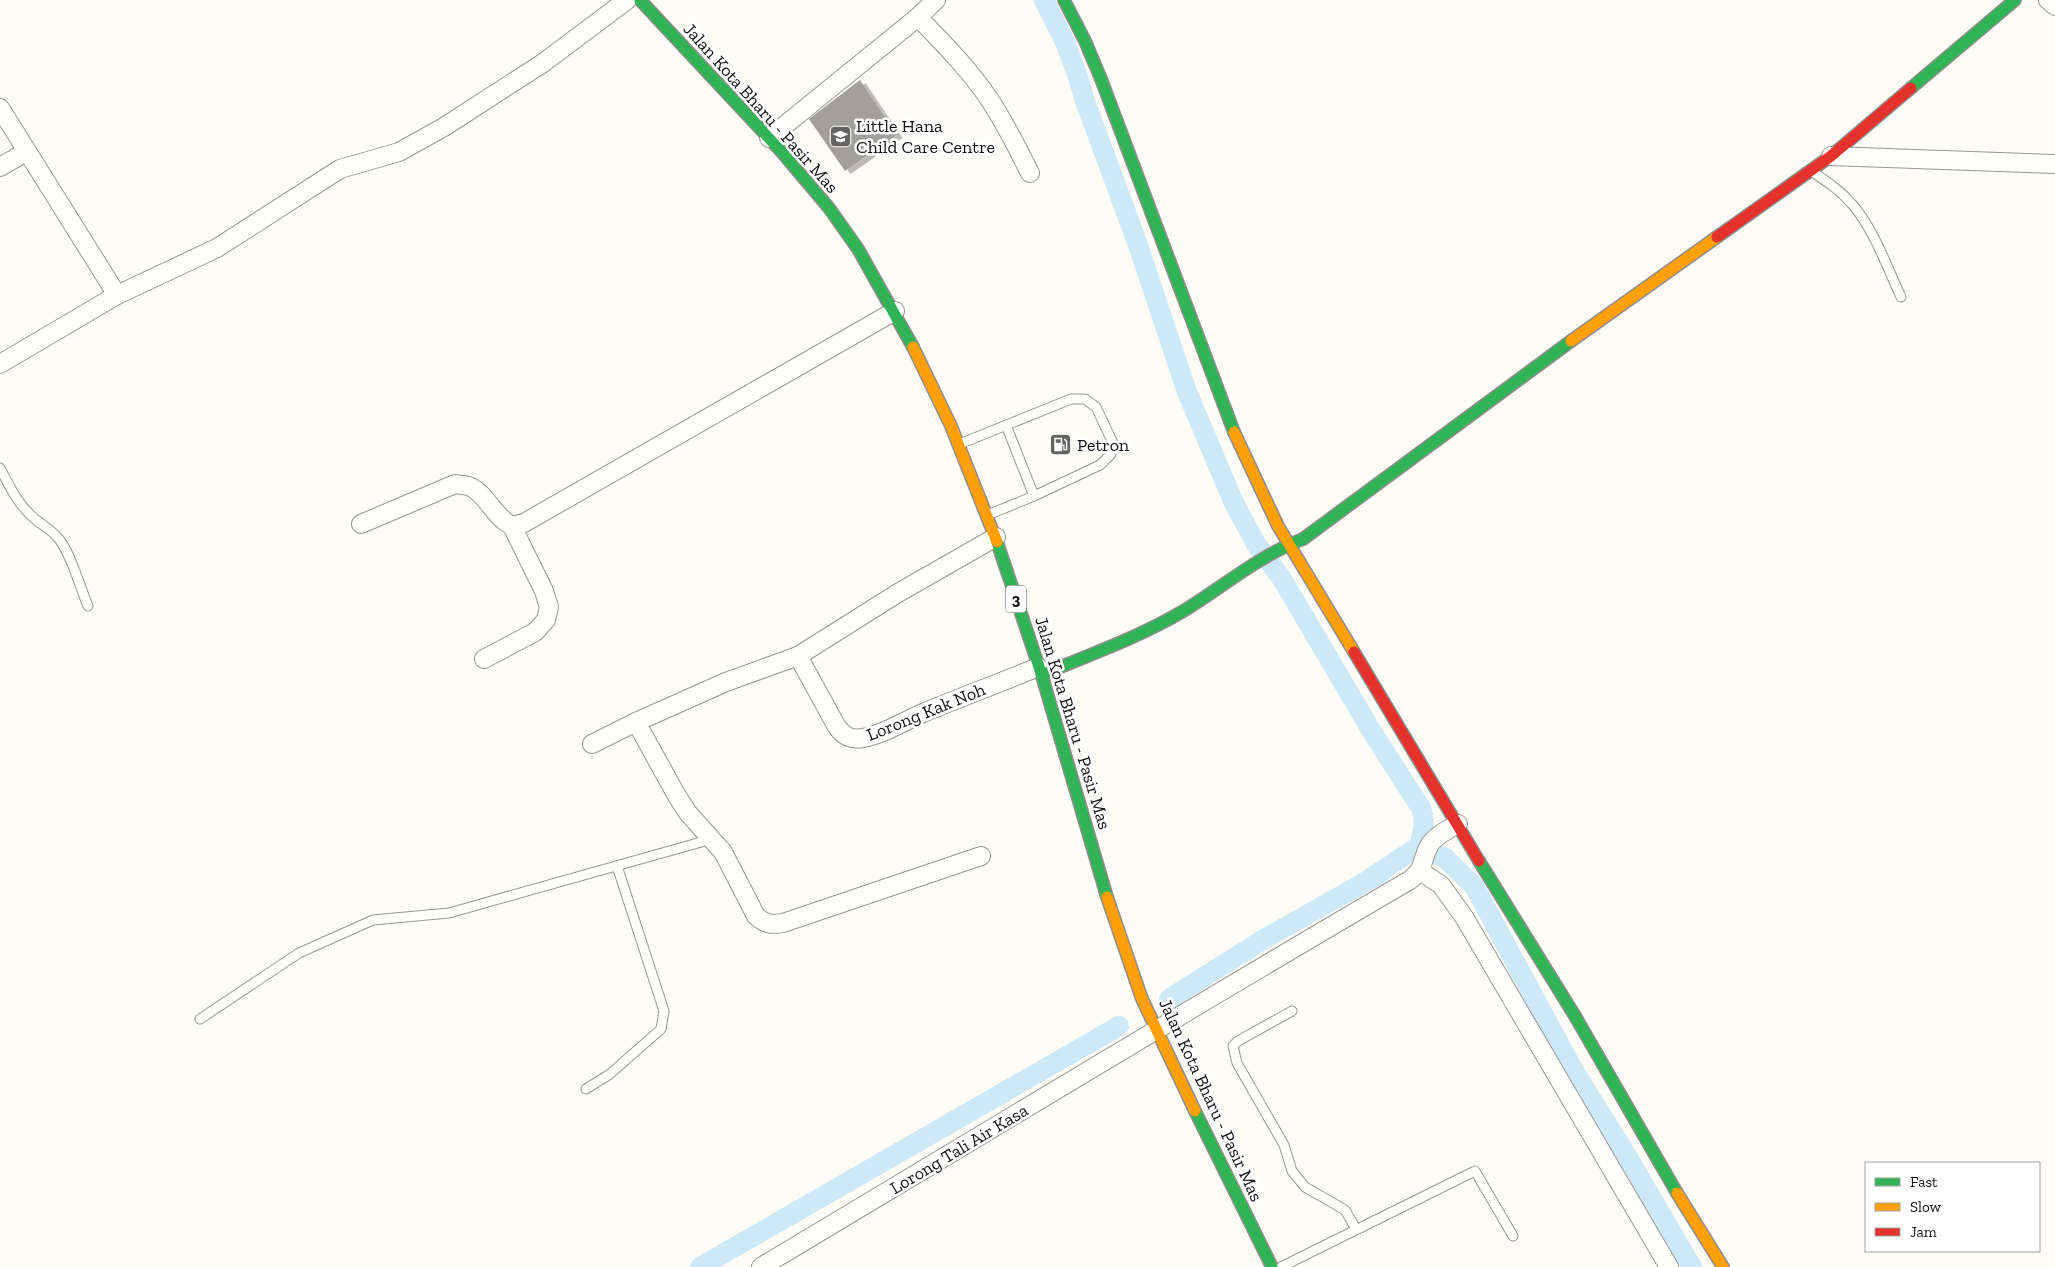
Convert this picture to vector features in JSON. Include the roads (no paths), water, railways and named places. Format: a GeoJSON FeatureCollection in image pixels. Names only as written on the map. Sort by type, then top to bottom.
{"type":"FeatureCollection","features":[{"type":"Feature","properties":{"kind":"main road","name":"Jalan Kota Bharu - Pasir Mas"},"geometry":{"type":"LineString","coordinates":[[640,0],[810,184],[855,245],[895,310],[926,370],[959,444],[996,537],[1040,671],[1114,920],[1132,971],[1156,1029],[1272,1267]]}},
{"type":"Feature","properties":{"kind":"main road"},"geometry":{"type":"LineString","coordinates":[[1064,0],[1085,41],[1101,79],[1226,413],[1284,546],[1453,827],[1499,894],[1575,1016],[1681,1200],[1723,1267]]}},
{"type":"Feature","properties":{"kind":"main road"},"geometry":{"type":"LineString","coordinates":[[1040,671],[1094,654],[1183,611],[1260,560],[1284,546],[1303,539],[1550,356],[1831,156],[2015,0]]}},
{"type":"Feature","properties":{"kind":"street"},"geometry":{"type":"LineString","coordinates":[[0,364],[117,295],[217,248],[340,169],[399,152],[444,126],[543,63],[627,0]]}},
{"type":"Feature","properties":{"kind":"street"},"geometry":{"type":"LineString","coordinates":[[769,138],[918,17],[936,0]]}},
{"type":"Feature","properties":{"kind":"street"},"geometry":{"type":"LineString","coordinates":[[2048,0],[2055,6]]}},
{"type":"Feature","properties":{"kind":"street"},"geometry":{"type":"LineString","coordinates":[[918,17],[966,69],[988,97],[1008,130],[1030,173]]}},
{"type":"Feature","properties":{"kind":"street"},"geometry":{"type":"LineString","coordinates":[[0,108],[117,295]]}},
{"type":"Feature","properties":{"kind":"street"},"geometry":{"type":"LineString","coordinates":[[0,167],[26,152]]}},
{"type":"Feature","properties":{"kind":"street"},"geometry":{"type":"LineString","coordinates":[[1831,156],[2055,164]]}},
{"type":"Feature","properties":{"kind":"street"},"geometry":{"type":"LineString","coordinates":[[512,526],[524,523],[895,310]]}},
{"type":"Feature","properties":{"kind":"street"},"geometry":{"type":"LineString","coordinates":[[361,524],[455,484],[470,487],[485,500],[498,517],[512,526],[544,591],[549,607],[546,620],[535,632],[484,659]]}},
{"type":"Feature","properties":{"kind":"street"},"geometry":{"type":"LineString","coordinates":[[592,744],[636,722],[740,676],[798,656],[898,593],[996,537]]}},
{"type":"Feature","properties":{"kind":"street","name":"Lorong Kak Noh"},"geometry":{"type":"LineString","coordinates":[[798,656],[837,727],[843,735],[851,738],[864,738],[879,733],[1040,671]]}},
{"type":"Feature","properties":{"kind":"street"},"geometry":{"type":"LineString","coordinates":[[636,722],[677,796],[699,826],[713,839],[732,866],[756,916],[763,922],[772,925],[783,923],[981,856]]}},
{"type":"Feature","properties":{"kind":"street"},"geometry":{"type":"LineString","coordinates":[[1453,827],[1432,841],[1428,846],[1420,871],[1442,885],[1464,917],[1669,1267]]}},
{"type":"Feature","properties":{"kind":"street","name":"Lorong Tali Air Kasa"},"geometry":{"type":"LineString","coordinates":[[761,1267],[1420,871]]}},
{"type":"Feature","properties":{"kind":"lane"},"geometry":{"type":"LineString","coordinates":[[1810,171],[1826,181],[1853,204],[1869,230],[1901,296]]}},
{"type":"Feature","properties":{"kind":"lane"},"geometry":{"type":"LineString","coordinates":[[959,444],[1071,399],[1085,399],[1096,408],[1112,441],[1111,454],[1100,465],[1034,496],[987,515]]}},
{"type":"Feature","properties":{"kind":"lane"},"geometry":{"type":"LineString","coordinates":[[1006,425],[1034,496]]}},
{"type":"Feature","properties":{"kind":"lane"},"geometry":{"type":"LineString","coordinates":[[0,468],[16,500],[34,519],[49,529],[59,539],[67,553],[88,606]]}},
{"type":"Feature","properties":{"kind":"lane"},"geometry":{"type":"LineString","coordinates":[[200,1019],[298,954],[373,920],[449,913],[713,839]]}},
{"type":"Feature","properties":{"kind":"lane"},"geometry":{"type":"LineString","coordinates":[[586,1089],[610,1074],[661,1030],[664,1011],[617,866]]}},
{"type":"Feature","properties":{"kind":"lane"},"geometry":{"type":"LineString","coordinates":[[1292,1011],[1238,1041],[1233,1046],[1234,1054],[1284,1144],[1292,1171],[1305,1187],[1344,1210],[1356,1229]]}},
{"type":"Feature","properties":{"kind":"lane"},"geometry":{"type":"LineString","coordinates":[[1281,1267],[1475,1171],[1512,1236]]}},
{"type":"Feature","properties":{"kind":"waterway"},"geometry":{"type":"LineString","coordinates":[[1044,0],[1065,42],[1137,242],[1187,392],[1234,503],[1256,544],[1282,579],[1374,735],[1423,813],[1423,832],[1419,846],[1369,879]]}},
{"type":"Feature","properties":{"kind":"waterway"},"geometry":{"type":"LineString","coordinates":[[1431,853],[1444,857],[1474,886],[1574,1071],[1624,1151],[1692,1267]]}},
{"type":"Feature","properties":{"kind":"waterway"},"geometry":{"type":"LineString","coordinates":[[1169,999],[1264,939],[1381,873]]}},
{"type":"Feature","properties":{"kind":"waterway"},"geometry":{"type":"LineString","coordinates":[[700,1267],[1119,1026]]}},
{"type":"Feature","properties":{"kind":"place","name":"Little Hana Child Care Centre"},"geometry":{"type":"Point","coordinates":[840,136]}},
{"type":"Feature","properties":{"kind":"place","name":"Petron"},"geometry":{"type":"Point","coordinates":[1061,445]}}]}
